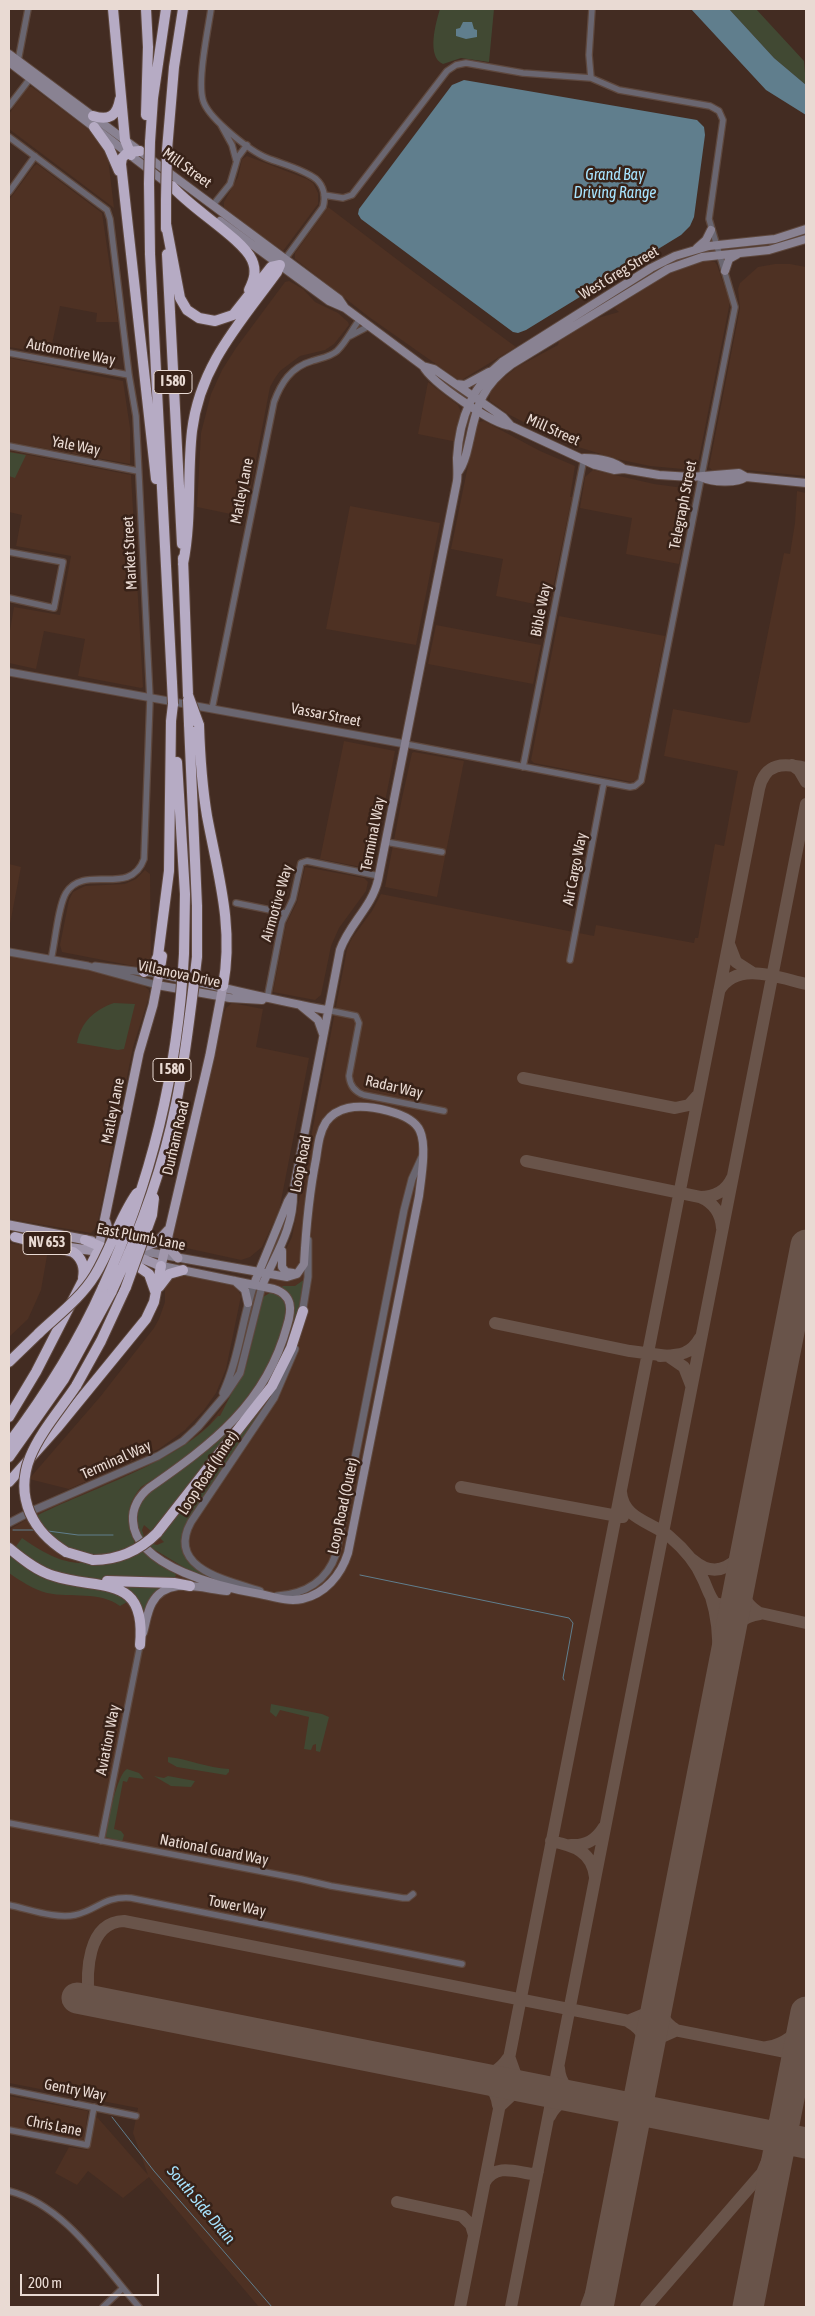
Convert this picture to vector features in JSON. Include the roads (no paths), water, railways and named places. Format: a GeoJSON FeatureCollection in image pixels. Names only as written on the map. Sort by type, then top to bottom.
{"type":"FeatureCollection","features":[{"type":"Feature","properties":{"kind":"highway"},"geometry":{"type":"LineString","coordinates":[[113,9],[125,140],[132,152],[122,161],[124,189],[151,448],[163,509]]}},
{"type":"Feature","properties":{"kind":"highway"},"geometry":{"type":"LineString","coordinates":[[146,9],[148,48],[146,112],[150,141]]}},
{"type":"Feature","properties":{"kind":"highway","name":"I 580"},"geometry":{"type":"LineString","coordinates":[[9,1457],[64,1379],[108,1289],[144,1184],[158,1136],[170,1079],[179,1021],[184,954],[185,894],[173,721],[150,254],[149,183],[153,98],[166,9]]}},
{"type":"Feature","properties":{"kind":"highway","name":"I 580"},"geometry":{"type":"LineString","coordinates":[[9,1443],[61,1367],[128,1255],[154,1184],[168,1137],[180,1080],[197,957],[194,724],[187,690],[183,564],[166,224],[168,150],[174,67],[183,9]]}},
{"type":"Feature","properties":{"kind":"highway"},"geometry":{"type":"LineString","coordinates":[[121,93],[118,108],[112,116],[94,122],[113,156],[124,189]]}},
{"type":"Feature","properties":{"kind":"highway"},"geometry":{"type":"LineString","coordinates":[[172,186],[186,201],[233,239],[251,257],[255,268],[254,277],[240,309]]}},
{"type":"Feature","properties":{"kind":"highway"},"geometry":{"type":"LineString","coordinates":[[166,224],[178,293],[187,310],[199,318],[215,321],[228,318],[240,309],[271,267],[282,262]]}},
{"type":"Feature","properties":{"kind":"highway"},"geometry":{"type":"LineString","coordinates":[[183,564],[190,516],[192,435],[201,391],[220,349],[277,272],[282,262]]}},
{"type":"Feature","properties":{"kind":"highway"},"geometry":{"type":"LineString","coordinates":[[158,979],[167,928],[173,721]]}},
{"type":"Feature","properties":{"kind":"highway"},"geometry":{"type":"LineString","coordinates":[[194,724],[203,788],[227,922],[228,946],[223,986]]}},
{"type":"Feature","properties":{"kind":"highway"},"geometry":{"type":"LineString","coordinates":[[144,972],[154,965],[158,956],[168,886]]}},
{"type":"Feature","properties":{"kind":"highway"},"geometry":{"type":"LineString","coordinates":[[9,1362],[90,1283],[105,1257],[128,1205],[144,1184]]}},
{"type":"Feature","properties":{"kind":"highway"},"geometry":{"type":"LineString","coordinates":[[154,1184],[152,1215],[126,1287],[101,1341],[76,1386],[30,1455],[23,1484],[26,1502],[36,1524],[48,1541],[66,1552],[93,1560],[113,1559],[133,1552],[157,1533],[268,1394],[289,1354],[303,1311]]}},
{"type":"Feature","properties":{"kind":"highway"},"geometry":{"type":"LineString","coordinates":[[12,1237],[70,1251],[76,1255],[82,1261],[84,1270],[81,1286]]}},
{"type":"Feature","properties":{"kind":"highway"},"geometry":{"type":"LineString","coordinates":[[80,1239],[99,1248],[122,1252],[149,1274],[154,1283],[155,1294]]}},
{"type":"Feature","properties":{"kind":"highway"},"geometry":{"type":"LineString","coordinates":[[9,1416],[40,1364],[99,1248]]}},
{"type":"Feature","properties":{"kind":"highway"},"geometry":{"type":"LineString","coordinates":[[9,1482],[57,1428],[136,1332],[151,1310],[162,1261]]}},
{"type":"Feature","properties":{"kind":"highway"},"geometry":{"type":"LineString","coordinates":[[155,1294],[169,1274],[184,1270]]}},
{"type":"Feature","properties":{"kind":"highway"},"geometry":{"type":"LineString","coordinates":[[11,1550],[42,1572],[68,1580],[110,1586],[128,1595],[137,1608],[140,1618],[140,1645]]}},
{"type":"Feature","properties":{"kind":"highway"},"geometry":{"type":"LineString","coordinates":[[68,1580],[174,1583],[190,1586]]}},
{"type":"Feature","properties":{"kind":"main road","name":"Mill Street"},"geometry":{"type":"LineString","coordinates":[[9,54],[32,75]]}},
{"type":"Feature","properties":{"kind":"main road","name":"Mill Street"},"geometry":{"type":"LineString","coordinates":[[9,62],[32,75],[94,122],[172,186],[282,262]]}},
{"type":"Feature","properties":{"kind":"main road","name":"Mill Street"},"geometry":{"type":"LineString","coordinates":[[94,122],[125,140]]}},
{"type":"Feature","properties":{"kind":"main road","name":"Mill Street"},"geometry":{"type":"LineString","coordinates":[[132,152],[213,205],[329,301],[345,308],[360,319],[423,366],[429,375],[474,403],[503,417],[511,426],[547,444],[584,458],[598,458],[614,463],[624,469],[669,476],[701,477],[711,481],[739,480],[746,477],[806,483]]}},
{"type":"Feature","properties":{"kind":"main road","name":"West Greg Street"},"geometry":{"type":"LineString","coordinates":[[474,403],[490,372],[516,352],[660,263],[695,250],[716,245],[775,239],[806,229]]}},
{"type":"Feature","properties":{"kind":"main road"},"geometry":{"type":"LineString","coordinates":[[695,250],[706,240],[711,230]]}},
{"type":"Feature","properties":{"kind":"main road","name":"West Greg Street"},"geometry":{"type":"LineString","coordinates":[[474,403],[506,369],[668,268],[719,254],[778,248],[806,239]]}},
{"type":"Feature","properties":{"kind":"main road"},"geometry":{"type":"LineString","coordinates":[[725,271],[729,259],[743,252]]}},
{"type":"Feature","properties":{"kind":"main road"},"geometry":{"type":"LineString","coordinates":[[586,319],[586,314],[610,294]]}},
{"type":"Feature","properties":{"kind":"main road","name":"Mill Street"},"geometry":{"type":"LineString","coordinates":[[423,366],[434,369],[474,403]]}},
{"type":"Feature","properties":{"kind":"main road"},"geometry":{"type":"LineString","coordinates":[[452,383],[465,385],[490,372]]}},
{"type":"Feature","properties":{"kind":"main road","name":"Terminal Way"},"geometry":{"type":"LineString","coordinates":[[258,1285],[267,1274],[286,1235],[292,1212],[293,1193],[327,1010],[343,941],[370,903],[379,876],[459,471],[465,460],[474,403]]}},
{"type":"Feature","properties":{"kind":"main road","name":"Villanova Drive"},"geometry":{"type":"LineString","coordinates":[[158,979],[223,986],[267,999],[327,1010]]}},
{"type":"Feature","properties":{"kind":"main road","name":"Villanova Drive"},"geometry":{"type":"LineString","coordinates":[[158,979],[221,997],[248,1000],[267,999]]}},
{"type":"Feature","properties":{"kind":"main road","name":"Matley Lane"},"geometry":{"type":"LineString","coordinates":[[99,1248],[106,1222],[139,1053],[158,979]]}},
{"type":"Feature","properties":{"kind":"main road","name":"Durham Road"},"geometry":{"type":"LineString","coordinates":[[162,1261],[210,1055],[223,986]]}},
{"type":"Feature","properties":{"kind":"main road"},"geometry":{"type":"LineString","coordinates":[[300,1005],[318,1020],[323,1036]]}},
{"type":"Feature","properties":{"kind":"main road","name":"Loop Road"},"geometry":{"type":"LineString","coordinates":[[305,1224],[321,1133],[327,1122],[338,1112],[350,1107],[360,1107],[408,1118],[415,1123],[421,1133],[422,1157]]}},
{"type":"Feature","properties":{"kind":"main road","name":"Loop Road (Outer)"},"geometry":{"type":"LineString","coordinates":[[258,1285],[284,1294],[290,1302],[291,1308],[282,1345],[269,1374],[252,1399],[227,1428],[202,1451],[146,1490],[135,1506],[132,1519],[135,1532],[142,1544],[174,1567],[205,1581],[257,1594],[294,1600],[313,1595],[336,1578],[346,1558],[419,1196],[422,1157]]}},
{"type":"Feature","properties":{"kind":"main road","name":"Terminal Way"},"geometry":{"type":"LineString","coordinates":[[258,1285],[258,1273],[293,1193]]}},
{"type":"Feature","properties":{"kind":"main road"},"geometry":{"type":"LineString","coordinates":[[106,1222],[109,1233],[122,1252],[162,1261]]}},
{"type":"Feature","properties":{"kind":"main road"},"geometry":{"type":"LineString","coordinates":[[267,1274],[292,1277],[300,1272],[304,1261],[305,1224]]}},
{"type":"Feature","properties":{"kind":"main road","name":"East Plumb Lane"},"geometry":{"type":"LineString","coordinates":[[9,1226],[80,1239]]}},
{"type":"Feature","properties":{"kind":"main road"},"geometry":{"type":"LineString","coordinates":[[122,1252],[136,1250],[157,1242],[168,1232]]}},
{"type":"Feature","properties":{"kind":"main road"},"geometry":{"type":"LineString","coordinates":[[168,1232],[171,1250],[178,1258]]}},
{"type":"Feature","properties":{"kind":"main road"},"geometry":{"type":"LineString","coordinates":[[286,1235],[280,1259],[282,1269],[288,1273],[294,1273],[304,1261]]}},
{"type":"Feature","properties":{"kind":"main road","name":"East Plumb Lane"},"geometry":{"type":"LineString","coordinates":[[12,1237],[86,1251],[99,1248],[122,1252]]}},
{"type":"Feature","properties":{"kind":"main road","name":"East Plumb Lane"},"geometry":{"type":"LineString","coordinates":[[136,1250],[184,1270],[258,1285]]}},
{"type":"Feature","properties":{"kind":"main road","name":"East Plumb Lane"},"geometry":{"type":"LineString","coordinates":[[162,1261],[178,1258],[267,1274]]}},
{"type":"Feature","properties":{"kind":"main road"},"geometry":{"type":"LineString","coordinates":[[233,1280],[245,1290],[248,1303]]}},
{"type":"Feature","properties":{"kind":"main road"},"geometry":{"type":"LineString","coordinates":[[140,1645],[155,1598],[168,1589],[190,1586],[257,1594]]}},
{"type":"Feature","properties":{"kind":"street"},"geometry":{"type":"LineString","coordinates":[[18,61],[28,9]]}},
{"type":"Feature","properties":{"kind":"street"},"geometry":{"type":"LineString","coordinates":[[211,9],[201,89],[204,103],[232,145],[236,169]]}},
{"type":"Feature","properties":{"kind":"street"},"geometry":{"type":"LineString","coordinates":[[590,78],[589,55],[592,9]]}},
{"type":"Feature","properties":{"kind":"street","name":"Telegraph Street"},"geometry":{"type":"LineString","coordinates":[[324,195],[343,198],[352,195],[447,71],[456,64],[466,63],[523,73],[590,78],[619,90],[707,105],[721,113],[724,126],[709,215],[711,230],[735,307],[641,778],[638,785]]}},
{"type":"Feature","properties":{"kind":"street"},"geometry":{"type":"LineString","coordinates":[[9,106],[32,75]]}},
{"type":"Feature","properties":{"kind":"street"},"geometry":{"type":"LineString","coordinates":[[213,116],[262,156],[315,178],[322,186],[324,195],[323,207],[282,262]]}},
{"type":"Feature","properties":{"kind":"street","name":"Market Street"},"geometry":{"type":"LineString","coordinates":[[9,137],[107,210],[111,226],[129,376],[136,416],[150,698],[145,853],[142,864],[137,872],[127,878],[83,881],[69,889],[64,899],[51,960]]}},
{"type":"Feature","properties":{"kind":"street"},"geometry":{"type":"LineString","coordinates":[[213,205],[230,184],[238,157],[247,145]]}},
{"type":"Feature","properties":{"kind":"street"},"geometry":{"type":"LineString","coordinates":[[9,192],[35,156]]}},
{"type":"Feature","properties":{"kind":"street","name":"Matley Lane"},"geometry":{"type":"LineString","coordinates":[[212,709],[274,402],[283,382],[293,370],[307,362],[336,352],[350,336],[360,319]]}},
{"type":"Feature","properties":{"kind":"street"},"geometry":{"type":"LineString","coordinates":[[350,336],[369,326]]}},
{"type":"Feature","properties":{"kind":"street","name":"Automotive Way"},"geometry":{"type":"LineString","coordinates":[[9,353],[129,376]]}},
{"type":"Feature","properties":{"kind":"street","name":"Yale Way"},"geometry":{"type":"LineString","coordinates":[[9,446],[138,471]]}},
{"type":"Feature","properties":{"kind":"street","name":"Bible Way"},"geometry":{"type":"LineString","coordinates":[[523,767],[584,458]]}},
{"type":"Feature","properties":{"kind":"street"},"geometry":{"type":"LineString","coordinates":[[9,552],[63,562],[54,608],[9,598]]}},
{"type":"Feature","properties":{"kind":"street","name":"Vassar Street"},"geometry":{"type":"LineString","coordinates":[[9,672],[630,787],[638,785]]}},
{"type":"Feature","properties":{"kind":"street","name":"Air Cargo Way"},"geometry":{"type":"LineString","coordinates":[[570,960],[604,782]]}},
{"type":"Feature","properties":{"kind":"street"},"geometry":{"type":"LineString","coordinates":[[386,842],[442,852]]}},
{"type":"Feature","properties":{"kind":"street","name":"Airmotive Way"},"geometry":{"type":"LineString","coordinates":[[267,999],[285,913],[293,899],[299,867],[304,861],[379,876]]}},
{"type":"Feature","properties":{"kind":"street"},"geometry":{"type":"LineString","coordinates":[[236,903],[285,913]]}},
{"type":"Feature","properties":{"kind":"street","name":"Villanova Drive"},"geometry":{"type":"LineString","coordinates":[[9,952],[158,979]]}},
{"type":"Feature","properties":{"kind":"street","name":"Villanova Drive"},"geometry":{"type":"LineString","coordinates":[[88,966],[144,972],[158,979]]}},
{"type":"Feature","properties":{"kind":"street","name":"Radar Way"},"geometry":{"type":"LineString","coordinates":[[327,1010],[356,1016],[359,1022],[349,1076],[351,1083],[358,1092],[364,1095],[444,1111]]}},
{"type":"Feature","properties":{"kind":"street","name":"Loop Road (Inner)"},"geometry":{"type":"LineString","coordinates":[[273,1597],[199,1568],[187,1552],[186,1537],[191,1522],[277,1393],[296,1345],[309,1270],[305,1224]]}},
{"type":"Feature","properties":{"kind":"street","name":"Terminal Way"},"geometry":{"type":"LineString","coordinates":[[220,1401],[234,1363],[248,1303],[258,1285]]}},
{"type":"Feature","properties":{"kind":"street","name":"Terminal Way"},"geometry":{"type":"LineString","coordinates":[[9,1523],[169,1450],[198,1427],[231,1388],[242,1367],[258,1285]]}},
{"type":"Feature","properties":{"kind":"street","name":"Aviation Way"},"geometry":{"type":"LineString","coordinates":[[101,1841],[140,1645]]}},
{"type":"Feature","properties":{"kind":"street","name":"National Guard Way"},"geometry":{"type":"LineString","coordinates":[[9,1823],[331,1886],[403,1898],[408,1898],[413,1894]]}},
{"type":"Feature","properties":{"kind":"street","name":"Tower Way"},"geometry":{"type":"LineString","coordinates":[[9,1905],[71,1915],[81,1913],[109,1900],[131,1898],[462,1964]]}},
{"type":"Feature","properties":{"kind":"street","name":"Gentry Way"},"geometry":{"type":"LineString","coordinates":[[9,2090],[136,2116]]}},
{"type":"Feature","properties":{"kind":"street","name":"Chris Lane"},"geometry":{"type":"LineString","coordinates":[[9,2130],[87,2145],[94,2107]]}},
{"type":"Feature","properties":{"kind":"street"},"geometry":{"type":"LineString","coordinates":[[9,2191],[32,2199],[58,2215],[139,2307]]}},
{"type":"Feature","properties":{"kind":"street"},"geometry":{"type":"LineString","coordinates":[[103,2307],[123,2288]]}},
{"type":"Feature","properties":{"kind":"water"},"geometry":{"type":"Polygon","coordinates":[[[691,9],[729,9],[774,58],[806,85],[806,115],[766,90],[691,9]]]}},
{"type":"Feature","properties":{"kind":"water"},"geometry":{"type":"Polygon","coordinates":[[[463,22],[472,22],[474,29],[477,30],[477,37],[466,39],[456,36],[456,29],[460,28],[463,22]]]}},
{"type":"Feature","properties":{"kind":"water","name":"Grand Bay Driving Range"},"geometry":{"type":"Polygon","coordinates":[[[464,80],[697,120],[704,127],[705,135],[694,217],[690,226],[681,235],[526,330],[518,333],[513,332],[361,219],[358,214],[359,209],[452,85],[464,80]]]}},
{"type":"Feature","properties":{"kind":"waterway"},"geometry":{"type":"LineString","coordinates":[[13,1530],[34,1530]]}},
{"type":"Feature","properties":{"kind":"waterway"},"geometry":{"type":"LineString","coordinates":[[48,1531],[78,1535],[113,1535]]}},
{"type":"Feature","properties":{"kind":"waterway"},"geometry":{"type":"LineString","coordinates":[[360,1575],[569,1618],[573,1623],[564,1680]]}},
{"type":"Feature","properties":{"kind":"waterway","name":"South Side Drain"},"geometry":{"type":"LineString","coordinates":[[112,2117],[154,2171],[272,2307]]}}]}
